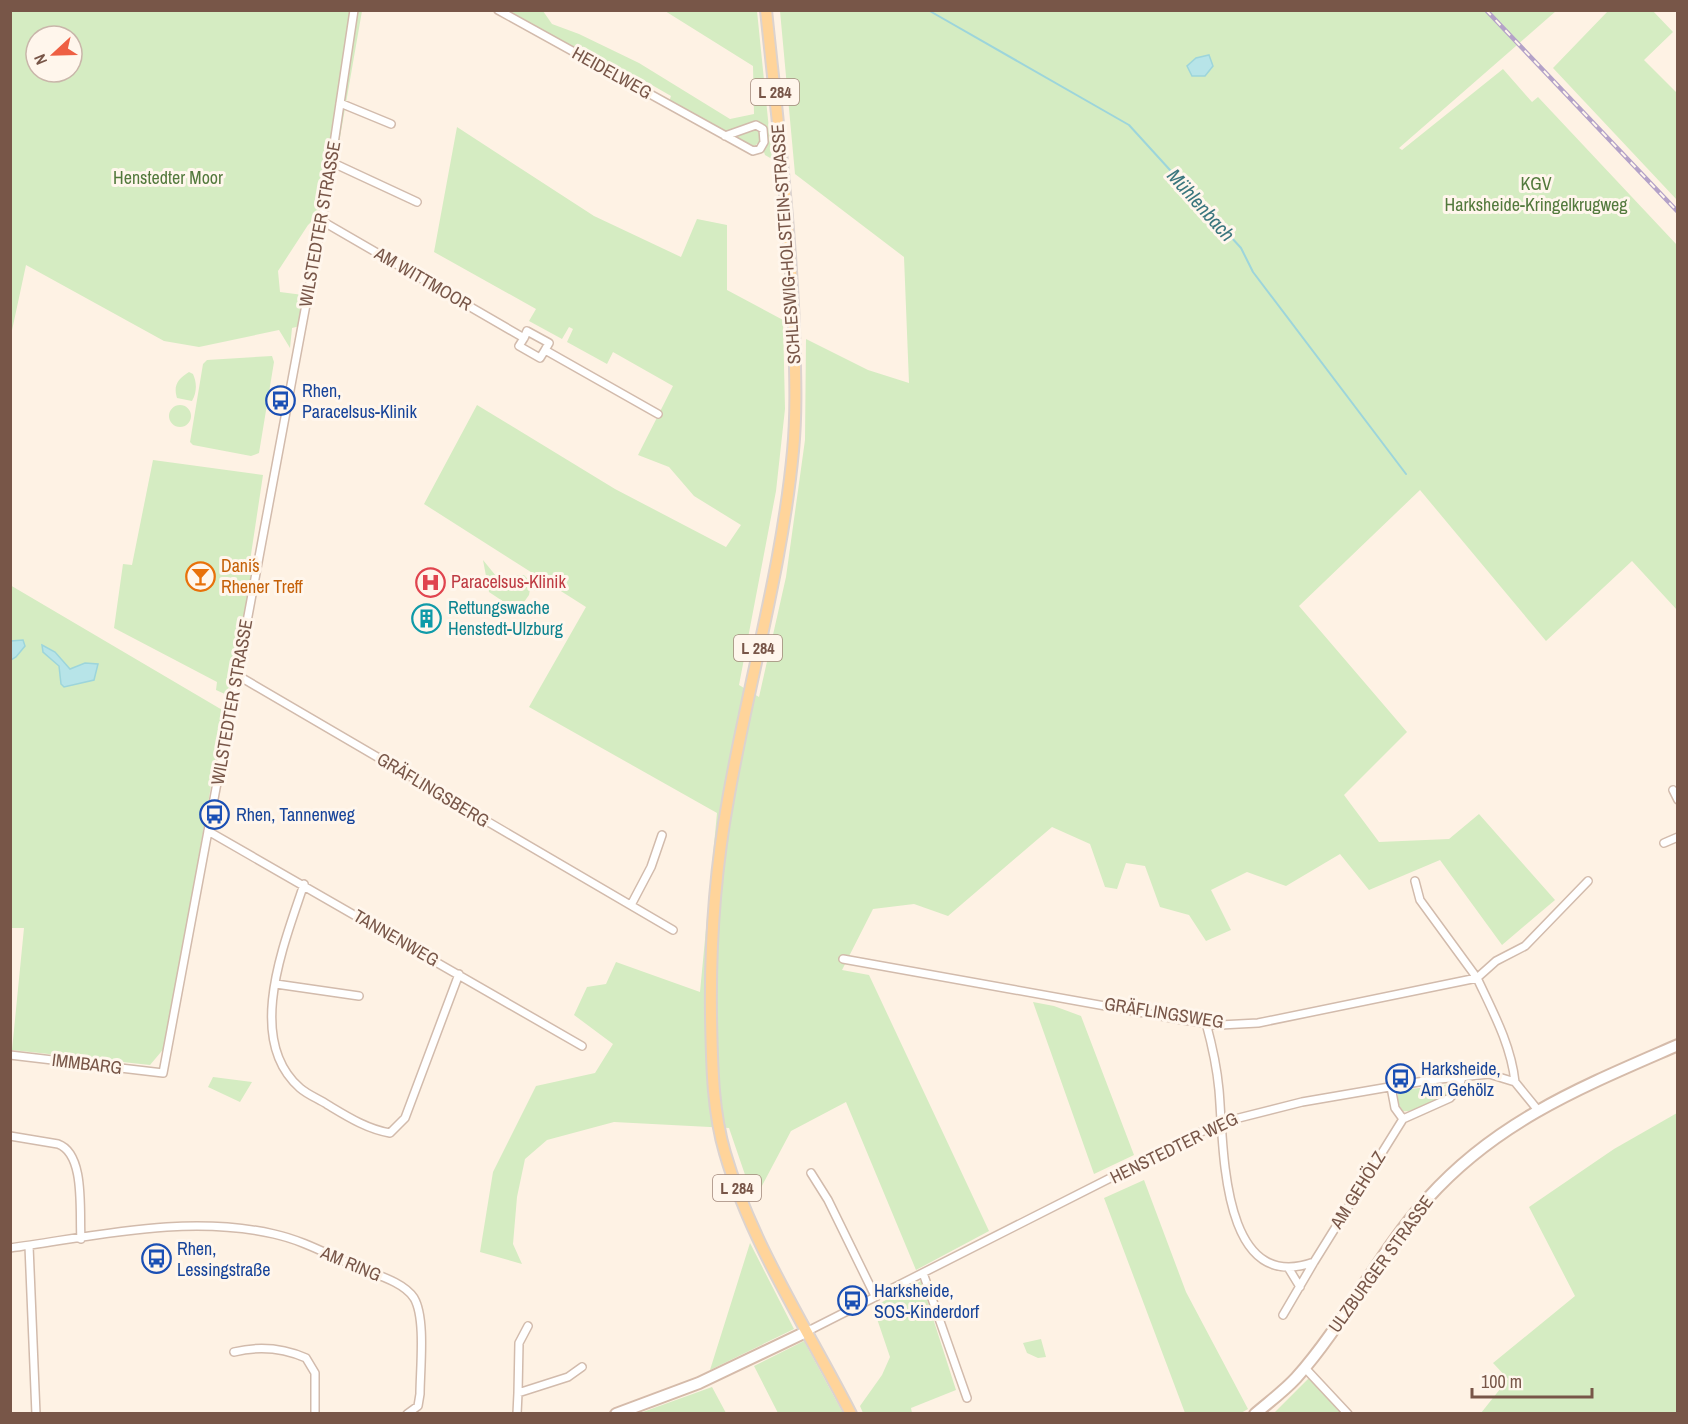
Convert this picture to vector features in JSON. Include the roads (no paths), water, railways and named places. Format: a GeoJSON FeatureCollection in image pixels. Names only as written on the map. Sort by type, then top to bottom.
{"type":"FeatureCollection","features":[{"type":"Feature","properties":{"kind":"main road","name":"SCHLESWIG-HOLSTEIN-STRASSE"},"geometry":{"type":"LineString","coordinates":[[766,10],[792,285],[795,420],[789,483],[728,798],[718,866],[711,945],[712,1065],[718,1122],[737,1188],[765,1251],[851,1413]]}},
{"type":"Feature","properties":{"kind":"main road","name":"ULZBURGER STRASSE"},"geometry":{"type":"LineString","coordinates":[[1255,1413],[1305,1368],[1426,1199],[1483,1145],[1537,1109],[1677,1044]]}},
{"type":"Feature","properties":{"kind":"main road"},"geometry":{"type":"LineString","coordinates":[[616,1413],[699,1383],[808,1331]]}},
{"type":"Feature","properties":{"kind":"street","name":"WILSTEDTER STRASSE"},"geometry":{"type":"LineString","coordinates":[[164,1073],[322,221],[354,10]]}},
{"type":"Feature","properties":{"kind":"street","name":"HEIDELWEG"},"geometry":{"type":"LineString","coordinates":[[498,10],[725,136],[753,151],[760,149],[764,135],[763,129],[756,125],[725,136]]}},
{"type":"Feature","properties":{"kind":"street"},"geometry":{"type":"LineString","coordinates":[[340,103],[391,124]]}},
{"type":"Feature","properties":{"kind":"street"},"geometry":{"type":"LineString","coordinates":[[331,162],[417,202]]}},
{"type":"Feature","properties":{"kind":"street","name":"AM WITTMOOR"},"geometry":{"type":"LineString","coordinates":[[322,221],[524,338]]}},
{"type":"Feature","properties":{"kind":"street","name":"AM WITTMOOR"},"geometry":{"type":"LineString","coordinates":[[527,331],[549,344],[540,358],[519,346],[524,338],[527,331]]}},
{"type":"Feature","properties":{"kind":"street","name":"AM WITTMOOR"},"geometry":{"type":"LineString","coordinates":[[545,350],[658,414]]}},
{"type":"Feature","properties":{"kind":"street","name":"GRÄFLINGSBERG"},"geometry":{"type":"LineString","coordinates":[[237,675],[673,930]]}},
{"type":"Feature","properties":{"kind":"street"},"geometry":{"type":"LineString","coordinates":[[1673,790],[1677,800]]}},
{"type":"Feature","properties":{"kind":"street","name":"TANNENWEG"},"geometry":{"type":"LineString","coordinates":[[208,831],[304,884],[582,1046]]}},
{"type":"Feature","properties":{"kind":"street"},"geometry":{"type":"LineString","coordinates":[[631,905],[651,867],[662,835]]}},
{"type":"Feature","properties":{"kind":"street"},"geometry":{"type":"LineString","coordinates":[[1664,843],[1677,837]]}},
{"type":"Feature","properties":{"kind":"street"},"geometry":{"type":"LineString","coordinates":[[1415,881],[1420,900],[1472,968],[1504,1037],[1513,1063],[1515,1082],[1537,1109]]}},
{"type":"Feature","properties":{"kind":"street"},"geometry":{"type":"LineString","coordinates":[[1476,978],[1496,961],[1525,946],[1588,881]]}},
{"type":"Feature","properties":{"kind":"street"},"geometry":{"type":"LineString","coordinates":[[304,884],[287,936],[276,984],[271,1021],[275,1049],[285,1069],[300,1088],[328,1105],[371,1129],[390,1133],[405,1118],[459,974]]}},
{"type":"Feature","properties":{"kind":"street","name":"GRÄFLINGSWEG"},"geometry":{"type":"LineString","coordinates":[[843,958],[1220,1025],[1257,1023],[1476,978]]}},
{"type":"Feature","properties":{"kind":"street"},"geometry":{"type":"LineString","coordinates":[[276,984],[359,996]]}},
{"type":"Feature","properties":{"kind":"street"},"geometry":{"type":"LineString","coordinates":[[1206,1023],[1217,1073],[1219,1123],[1229,1194],[1243,1235],[1266,1263],[1289,1269],[1314,1262]]}},
{"type":"Feature","properties":{"kind":"street","name":"IMMBARG"},"geometry":{"type":"LineString","coordinates":[[10,1054],[164,1073]]}},
{"type":"Feature","properties":{"kind":"street","name":"HENSTEDTER WEG"},"geometry":{"type":"LineString","coordinates":[[808,1331],[1219,1123],[1302,1102],[1462,1077],[1489,1074],[1515,1082]]}},
{"type":"Feature","properties":{"kind":"street"},"geometry":{"type":"LineString","coordinates":[[1391,1087],[1395,1108],[1403,1119],[1450,1098],[1459,1088],[1462,1077]]}},
{"type":"Feature","properties":{"kind":"street","name":"AM GEHÖLZ"},"geometry":{"type":"LineString","coordinates":[[1283,1315],[1403,1119]]}},
{"type":"Feature","properties":{"kind":"street"},"geometry":{"type":"LineString","coordinates":[[10,1136],[65,1146],[75,1157],[81,1239],[10,1248]]}},
{"type":"Feature","properties":{"kind":"street"},"geometry":{"type":"LineString","coordinates":[[811,1173],[828,1200],[875,1296]]}},
{"type":"Feature","properties":{"kind":"street","name":"AM RING"},"geometry":{"type":"LineString","coordinates":[[81,1239],[163,1226],[238,1227],[276,1234],[406,1289],[417,1305],[420,1328],[418,1406],[407,1413]]}},
{"type":"Feature","properties":{"kind":"street"},"geometry":{"type":"LineString","coordinates":[[28,1246],[36,1413]]}},
{"type":"Feature","properties":{"kind":"street"},"geometry":{"type":"LineString","coordinates":[[1289,1269],[1300,1287]]}},
{"type":"Feature","properties":{"kind":"street"},"geometry":{"type":"LineString","coordinates":[[923,1273],[967,1398]]}},
{"type":"Feature","properties":{"kind":"street"},"geometry":{"type":"LineString","coordinates":[[517,1413],[519,1343],[528,1326]]}},
{"type":"Feature","properties":{"kind":"street"},"geometry":{"type":"LineString","coordinates":[[234,1352],[252,1347],[276,1349],[306,1358],[315,1373],[315,1413]]}},
{"type":"Feature","properties":{"kind":"street"},"geometry":{"type":"LineString","coordinates":[[518,1394],[568,1377],[582,1366]]}},
{"type":"Feature","properties":{"kind":"street"},"geometry":{"type":"LineString","coordinates":[[1305,1368],[1348,1413]]}},
{"type":"Feature","properties":{"kind":"water"},"geometry":{"type":"Polygon","coordinates":[[[1209,55],[1213,66],[1205,76],[1192,76],[1187,66],[1196,58],[1209,55]]]}},
{"type":"Feature","properties":{"kind":"water"},"geometry":{"type":"Polygon","coordinates":[[[23,640],[25,646],[11,660],[11,641],[23,640]]]}},
{"type":"Feature","properties":{"kind":"water"},"geometry":{"type":"Polygon","coordinates":[[[42,645],[55,652],[70,669],[85,663],[98,664],[94,680],[64,687],[61,684],[59,666],[43,652],[42,645]]]}},
{"type":"Feature","properties":{"kind":"waterway","name":"Mühlenbach"},"geometry":{"type":"LineString","coordinates":[[928,10],[1129,125],[1241,248],[1253,272],[1406,474]]}},
{"type":"Feature","properties":{"kind":"railway"},"geometry":{"type":"LineString","coordinates":[[1486,10],[1678,212]]}},
{"type":"Feature","properties":{"kind":"place","name":"Rhen, Paracelsus-Klinik"},"geometry":{"type":"Point","coordinates":[281,401]}},
{"type":"Feature","properties":{"kind":"place","name":"Dani´s Rhener Treff"},"geometry":{"type":"Point","coordinates":[200,576]}},
{"type":"Feature","properties":{"kind":"place","name":"Paracelsus-Klinik"},"geometry":{"type":"Point","coordinates":[430,582]}},
{"type":"Feature","properties":{"kind":"place","name":"Rettungswache Henstedt-Ulzburg"},"geometry":{"type":"Point","coordinates":[427,618]}},
{"type":"Feature","properties":{"kind":"place","name":"Rhen, Tannenweg"},"geometry":{"type":"Point","coordinates":[215,815]}},
{"type":"Feature","properties":{"kind":"place","name":"Harksheide, Am Gehölz"},"geometry":{"type":"Point","coordinates":[1400,1079]}},
{"type":"Feature","properties":{"kind":"place","name":"Rhen, Lessingstraße"},"geometry":{"type":"Point","coordinates":[156,1259]}},
{"type":"Feature","properties":{"kind":"place","name":"Harksheide, SOS-Kinderdorf"},"geometry":{"type":"Point","coordinates":[853,1301]}},
{"type":"Feature","properties":{"kind":"park label","name":"Henstedter Moor"},"geometry":{"type":"Point","coordinates":[168,178]}},
{"type":"Feature","properties":{"kind":"park label","name":"KGV Harksheide-Kringelkrugweg"},"geometry":{"type":"Point","coordinates":[1536,194]}}]}
